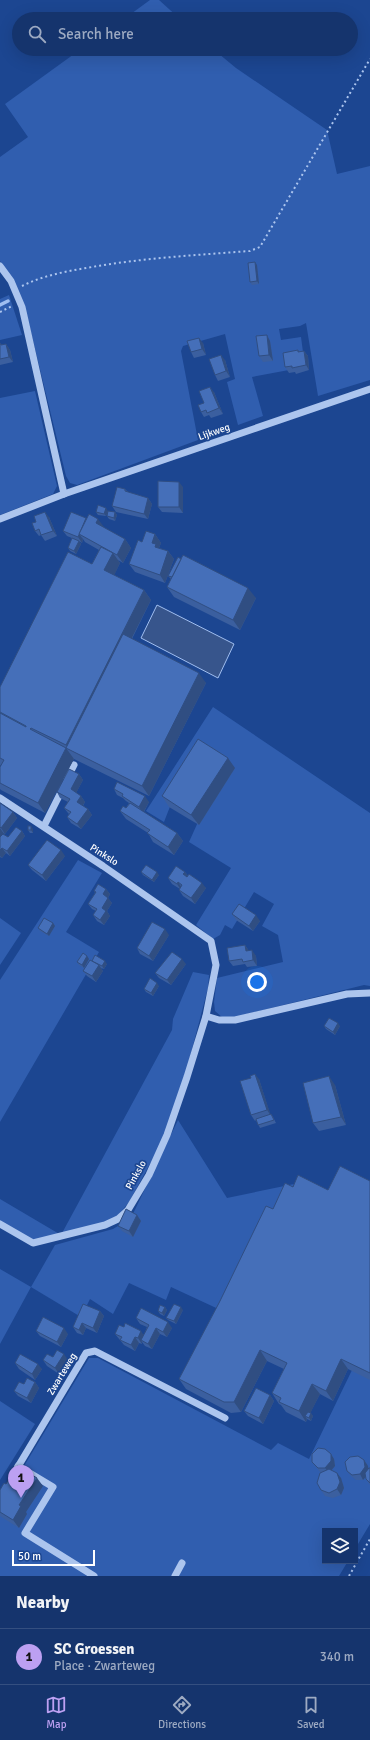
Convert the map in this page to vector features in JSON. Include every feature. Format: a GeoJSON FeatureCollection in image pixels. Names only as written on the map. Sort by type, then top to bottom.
{"type":"FeatureCollection","features":[{"type":"Feature","properties":{"kind":"street"},"geometry":{"type":"LineString","coordinates":[[0,266],[11,281],[22,306],[64,494]]}},
{"type":"Feature","properties":{"kind":"street","name":"Lijkweg"},"geometry":{"type":"LineString","coordinates":[[0,519],[64,494],[370,389]]}},
{"type":"Feature","properties":{"kind":"street"},"geometry":{"type":"LineString","coordinates":[[44,826],[74,765]]}},
{"type":"Feature","properties":{"kind":"street","name":"Pinkslo"},"geometry":{"type":"LineString","coordinates":[[0,798],[44,826],[211,941],[216,965],[206,1016],[167,1135],[149,1175],[128,1210],[118,1219],[105,1225],[33,1243],[0,1224]]}},
{"type":"Feature","properties":{"kind":"street"},"geometry":{"type":"LineString","coordinates":[[206,1016],[219,1020],[235,1020],[347,994],[370,993]]}},
{"type":"Feature","properties":{"kind":"street","name":"Zwarteweg"},"geometry":{"type":"LineString","coordinates":[[7,1485],[86,1353],[96,1351],[225,1418]]}},
{"type":"Feature","properties":{"kind":"street"},"geometry":{"type":"LineString","coordinates":[[18,1466],[52,1487],[25,1533],[94,1576]]}},
{"type":"Feature","properties":{"kind":"street"},"geometry":{"type":"LineString","coordinates":[[174,1576],[182,1563]]}},
{"type":"Feature","properties":{"kind":"path"},"geometry":{"type":"LineString","coordinates":[[0,312],[12,306],[15,290],[46,277],[78,269],[133,260],[250,251],[260,247],[370,59]]}},
{"type":"Feature","properties":{"kind":"path"},"geometry":{"type":"LineString","coordinates":[[349,1576],[370,1539]]}},
{"type":"Feature","properties":{"kind":"shaded area"},"geometry":{"type":"Polygon","coordinates":[[[150,0],[159,0],[172,12],[134,12],[150,0]]]}},
{"type":"Feature","properties":{"kind":"shaded area"},"geometry":{"type":"Polygon","coordinates":[[[71,56],[221,56],[236,68],[327,130],[337,174],[370,166],[370,380],[318,396],[306,323],[300,326],[279,329],[281,340],[301,337],[305,367],[252,377],[263,416],[238,425],[227,382],[235,379],[225,334],[183,346],[181,351],[198,440],[77,485],[70,483],[66,476],[27,316],[11,279],[0,261],[0,157],[28,137],[5,104],[71,56]]]}},
{"type":"Feature","properties":{"kind":"shaded area"},"geometry":{"type":"Polygon","coordinates":[[[9,295],[22,335],[0,340],[0,299],[9,295]]]}},
{"type":"Feature","properties":{"kind":"shaded area"},"geometry":{"type":"Polygon","coordinates":[[[35,391],[57,486],[53,494],[0,515],[0,398],[35,391]]]}},
{"type":"Feature","properties":{"kind":"shaded area"},"geometry":{"type":"Polygon","coordinates":[[[157,605],[234,644],[218,678],[141,638],[157,605]]]}},
{"type":"Feature","properties":{"kind":"shaded area"},"geometry":{"type":"Polygon","coordinates":[[[213,707],[370,813],[370,986],[364,985],[243,1015],[238,1018],[223,1018],[215,1011],[214,1002],[217,978],[283,962],[278,935],[262,926],[274,904],[254,892],[232,929],[225,925],[220,935],[213,939],[196,925],[231,868],[189,842],[198,822],[171,804],[164,822],[146,811],[213,707]]]}},
{"type":"Feature","properties":{"kind":"shaded area"},"geometry":{"type":"Polygon","coordinates":[[[78,860],[102,873],[66,932],[99,952],[0,1122],[0,980],[78,860]]]}},
{"type":"Feature","properties":{"kind":"shaded area"},"geometry":{"type":"Polygon","coordinates":[[[0,918],[21,933],[0,965],[0,918]]]}},
{"type":"Feature","properties":{"kind":"shaded area"},"geometry":{"type":"Polygon","coordinates":[[[193,972],[209,975],[208,988],[185,1076],[161,1144],[129,1202],[116,1218],[88,1228],[38,1241],[22,1240],[0,1227],[0,1199],[61,1235],[172,1030],[173,1019],[193,972]]]}},
{"type":"Feature","properties":{"kind":"shaded area"},"geometry":{"type":"Polygon","coordinates":[[[178,1120],[227,1198],[294,1184],[227,1313],[171,1287],[166,1300],[129,1283],[113,1314],[90,1299],[81,1317],[31,1287],[55,1245],[113,1229],[131,1218],[178,1120]]]}},
{"type":"Feature","properties":{"kind":"shaded area"},"geometry":{"type":"Polygon","coordinates":[[[0,1269],[31,1287],[0,1344],[0,1269]]]}},
{"type":"Feature","properties":{"kind":"shaded area"},"geometry":{"type":"Polygon","coordinates":[[[89,1358],[98,1358],[271,1450],[278,1443],[309,1459],[353,1368],[370,1377],[370,1524],[358,1544],[358,1528],[322,1528],[322,1564],[346,1564],[339,1576],[0,1576],[0,1506],[89,1358]]]}},
{"type":"Feature","properties":{"kind":"shaded area"},"geometry":{"type":"Polygon","coordinates":[[[0,1401],[35,1424],[0,1480],[0,1401]]]}},
{"type":"Feature","properties":{"kind":"building"},"geometry":{"type":"Polygon","coordinates":[[[255,262],[257,281],[250,282],[248,263],[255,262]]]}},
{"type":"Feature","properties":{"kind":"building"},"geometry":{"type":"Polygon","coordinates":[[[267,335],[269,355],[259,356],[256,336],[267,335]]]}},
{"type":"Feature","properties":{"kind":"building"},"geometry":{"type":"Polygon","coordinates":[[[199,338],[202,349],[191,352],[187,341],[199,338]]]}},
{"type":"Feature","properties":{"kind":"building"},"geometry":{"type":"Polygon","coordinates":[[[0,343],[1,345],[6,344],[9,357],[0,359],[0,343]]]}},
{"type":"Feature","properties":{"kind":"building"},"geometry":{"type":"Polygon","coordinates":[[[298,350],[298,352],[304,351],[306,365],[292,368],[292,366],[285,367],[283,353],[298,350]]]}},
{"type":"Feature","properties":{"kind":"building"},"geometry":{"type":"Polygon","coordinates":[[[221,355],[226,371],[215,375],[209,359],[221,355]]]}},
{"type":"Feature","properties":{"kind":"building"},"geometry":{"type":"Polygon","coordinates":[[[210,387],[219,408],[207,413],[206,410],[201,412],[198,405],[204,403],[199,391],[210,387]]]}},
{"type":"Feature","properties":{"kind":"building"},"geometry":{"type":"Polygon","coordinates":[[[158,481],[179,482],[179,507],[158,507],[158,481]]]}},
{"type":"Feature","properties":{"kind":"building"},"geometry":{"type":"Polygon","coordinates":[[[117,487],[148,498],[144,514],[112,506],[117,487]]]}},
{"type":"Feature","properties":{"kind":"building"},"geometry":{"type":"Polygon","coordinates":[[[98,505],[106,508],[104,514],[96,512],[98,505]]]}},
{"type":"Feature","properties":{"kind":"building"},"geometry":{"type":"Polygon","coordinates":[[[108,511],[115,512],[114,518],[107,516],[108,511]]]}},
{"type":"Feature","properties":{"kind":"building"},"geometry":{"type":"Polygon","coordinates":[[[45,512],[53,531],[41,535],[39,529],[35,531],[32,523],[36,522],[34,516],[45,512]]]}},
{"type":"Feature","properties":{"kind":"building"},"geometry":{"type":"Polygon","coordinates":[[[71,512],[86,518],[78,537],[63,531],[71,512]]]}},
{"type":"Feature","properties":{"kind":"building"},"geometry":{"type":"Polygon","coordinates":[[[89,514],[98,519],[96,523],[125,539],[117,555],[79,534],[89,514]]]}},
{"type":"Feature","properties":{"kind":"building"},"geometry":{"type":"Polygon","coordinates":[[[146,531],[155,534],[152,543],[156,544],[155,547],[168,551],[160,575],[129,564],[138,540],[142,542],[146,531]]]}},
{"type":"Feature","properties":{"kind":"building"},"geometry":{"type":"Polygon","coordinates":[[[72,538],[79,541],[74,551],[68,548],[72,538]]]}},
{"type":"Feature","properties":{"kind":"building"},"geometry":{"type":"Polygon","coordinates":[[[101,547],[113,553],[104,570],[144,590],[66,745],[31,728],[30,729],[66,748],[38,803],[0,783],[0,767],[4,760],[0,758],[0,713],[26,726],[0,712],[0,687],[68,552],[92,564],[101,547]]]}},
{"type":"Feature","properties":{"kind":"building"},"geometry":{"type":"Polygon","coordinates":[[[183,555],[248,588],[233,620],[167,587],[183,555]]]}},
{"type":"Feature","properties":{"kind":"building"},"geometry":{"type":"Polygon","coordinates":[[[178,557],[181,559],[172,577],[168,576],[178,557]]]}},
{"type":"Feature","properties":{"kind":"building"},"geometry":{"type":"Polygon","coordinates":[[[123,634],[199,673],[142,786],[66,748],[123,634]]]}},
{"type":"Feature","properties":{"kind":"building"},"geometry":{"type":"Polygon","coordinates":[[[198,739],[228,758],[191,815],[162,796],[198,739]]]}},
{"type":"Feature","properties":{"kind":"building"},"geometry":{"type":"Polygon","coordinates":[[[69,769],[79,774],[71,789],[81,796],[77,802],[88,809],[77,824],[67,817],[71,812],[64,808],[70,799],[57,792],[69,769]]]}},
{"type":"Feature","properties":{"kind":"building"},"geometry":{"type":"Polygon","coordinates":[[[117,782],[145,796],[139,807],[122,796],[123,794],[114,789],[117,782]]]}},
{"type":"Feature","properties":{"kind":"building"},"geometry":{"type":"Polygon","coordinates":[[[0,803],[13,812],[1,828],[0,827],[0,803]]]}},
{"type":"Feature","properties":{"kind":"building"},"geometry":{"type":"Polygon","coordinates":[[[130,803],[177,833],[168,847],[147,833],[150,830],[120,811],[123,806],[126,808],[130,803]]]}},
{"type":"Feature","properties":{"kind":"building"},"geometry":{"type":"Polygon","coordinates":[[[28,826],[31,826],[31,830],[28,830],[28,826]]]}},
{"type":"Feature","properties":{"kind":"building"},"geometry":{"type":"Polygon","coordinates":[[[16,827],[22,831],[7,851],[2,848],[0,850],[0,837],[3,834],[8,837],[16,827]]]}},
{"type":"Feature","properties":{"kind":"building"},"geometry":{"type":"Polygon","coordinates":[[[47,840],[61,850],[42,875],[28,865],[47,840]]]}},
{"type":"Feature","properties":{"kind":"building"},"geometry":{"type":"Polygon","coordinates":[[[146,865],[157,872],[152,880],[141,872],[146,865]]]}},
{"type":"Feature","properties":{"kind":"building"},"geometry":{"type":"Polygon","coordinates":[[[176,866],[185,872],[183,874],[187,877],[189,874],[202,883],[191,898],[179,890],[182,885],[178,882],[177,884],[168,878],[176,866]]]}},
{"type":"Feature","properties":{"kind":"building"},"geometry":{"type":"Polygon","coordinates":[[[98,884],[106,889],[103,894],[108,898],[102,908],[106,911],[100,920],[93,915],[97,909],[88,904],[96,892],[94,891],[98,884]]]}},
{"type":"Feature","properties":{"kind":"building"},"geometry":{"type":"Polygon","coordinates":[[[239,904],[256,915],[249,926],[232,914],[239,904]]]}},
{"type":"Feature","properties":{"kind":"building"},"geometry":{"type":"Polygon","coordinates":[[[44,918],[53,923],[47,934],[38,928],[44,918]]]}},
{"type":"Feature","properties":{"kind":"building"},"geometry":{"type":"Polygon","coordinates":[[[152,922],[165,929],[149,956],[137,948],[152,922]]]}},
{"type":"Feature","properties":{"kind":"building"},"geometry":{"type":"Polygon","coordinates":[[[245,945],[246,951],[252,950],[253,960],[243,962],[242,959],[229,961],[227,948],[245,945]]]}},
{"type":"Feature","properties":{"kind":"building"},"geometry":{"type":"Polygon","coordinates":[[[172,952],[182,959],[167,980],[155,973],[172,952]]]}},
{"type":"Feature","properties":{"kind":"building"},"geometry":{"type":"Polygon","coordinates":[[[83,953],[87,956],[82,965],[77,962],[83,953]]]}},
{"type":"Feature","properties":{"kind":"building"},"geometry":{"type":"Polygon","coordinates":[[[95,955],[105,961],[102,966],[92,961],[95,955]]]}},
{"type":"Feature","properties":{"kind":"building"},"geometry":{"type":"Polygon","coordinates":[[[90,960],[99,965],[92,976],[83,971],[90,960]]]}},
{"type":"Feature","properties":{"kind":"building"},"geometry":{"type":"Polygon","coordinates":[[[150,978],[157,983],[151,993],[144,989],[150,978]]]}},
{"type":"Feature","properties":{"kind":"building"},"geometry":{"type":"Polygon","coordinates":[[[329,1018],[338,1023],[333,1032],[324,1026],[329,1018]]]}},
{"type":"Feature","properties":{"kind":"building"},"geometry":{"type":"Polygon","coordinates":[[[255,1074],[267,1110],[251,1115],[240,1081],[251,1078],[250,1076],[255,1074]]]}},
{"type":"Feature","properties":{"kind":"building"},"geometry":{"type":"Polygon","coordinates":[[[329,1076],[341,1117],[313,1123],[303,1083],[329,1076]]]}},
{"type":"Feature","properties":{"kind":"building"},"geometry":{"type":"Polygon","coordinates":[[[271,1114],[274,1120],[258,1125],[256,1119],[271,1114]]]}},
{"type":"Feature","properties":{"kind":"building"},"geometry":{"type":"Polygon","coordinates":[[[340,1166],[370,1181],[370,1373],[341,1359],[326,1391],[312,1384],[299,1411],[279,1402],[281,1398],[272,1393],[287,1363],[260,1350],[234,1402],[224,1402],[179,1379],[220,1301],[266,1206],[273,1209],[285,1183],[293,1187],[298,1175],[328,1190],[340,1166]]]}},
{"type":"Feature","properties":{"kind":"building"},"geometry":{"type":"Polygon","coordinates":[[[126,1209],[137,1215],[129,1231],[118,1226],[126,1209]]]}},
{"type":"Feature","properties":{"kind":"building"},"geometry":{"type":"Polygon","coordinates":[[[83,1304],[100,1311],[93,1328],[82,1323],[79,1330],[73,1327],[83,1304]]]}},
{"type":"Feature","properties":{"kind":"building"},"geometry":{"type":"Polygon","coordinates":[[[174,1304],[181,1307],[174,1321],[166,1318],[174,1304]]]}},
{"type":"Feature","properties":{"kind":"building"},"geometry":{"type":"Polygon","coordinates":[[[160,1305],[165,1307],[162,1313],[158,1311],[160,1305]]]}},
{"type":"Feature","properties":{"kind":"building"},"geometry":{"type":"Polygon","coordinates":[[[141,1308],[168,1322],[163,1332],[156,1328],[148,1344],[141,1340],[149,1325],[136,1318],[141,1308]]]}},
{"type":"Feature","properties":{"kind":"building"},"geometry":{"type":"Polygon","coordinates":[[[43,1317],[64,1328],[57,1342],[36,1331],[43,1317]]]}},
{"type":"Feature","properties":{"kind":"building"},"geometry":{"type":"Polygon","coordinates":[[[125,1323],[141,1331],[138,1338],[135,1337],[131,1345],[120,1340],[122,1337],[115,1334],[119,1325],[124,1327],[125,1323]]]}},
{"type":"Feature","properties":{"kind":"building"},"geometry":{"type":"Polygon","coordinates":[[[57,1350],[64,1354],[55,1368],[43,1360],[47,1354],[53,1357],[57,1350]]]}},
{"type":"Feature","properties":{"kind":"building"},"geometry":{"type":"Polygon","coordinates":[[[20,1354],[38,1364],[32,1374],[15,1363],[20,1354]]]}},
{"type":"Feature","properties":{"kind":"building"},"geometry":{"type":"Polygon","coordinates":[[[27,1378],[35,1382],[27,1398],[14,1391],[19,1382],[24,1384],[27,1378]]]}},
{"type":"Feature","properties":{"kind":"building"},"geometry":{"type":"Polygon","coordinates":[[[256,1388],[270,1395],[259,1418],[244,1411],[256,1388]]]}},
{"type":"Feature","properties":{"kind":"building"},"geometry":{"type":"Polygon","coordinates":[[[308,1412],[311,1413],[309,1418],[305,1416],[308,1412]]]}},
{"type":"Feature","properties":{"kind":"building"},"geometry":{"type":"Polygon","coordinates":[[[318,1448],[325,1449],[331,1454],[331,1461],[325,1468],[318,1468],[312,1462],[312,1454],[318,1448]]]}},
{"type":"Feature","properties":{"kind":"building"},"geometry":{"type":"Polygon","coordinates":[[[358,1456],[364,1460],[365,1467],[360,1474],[352,1475],[347,1471],[345,1462],[350,1457],[358,1456]]]}},
{"type":"Feature","properties":{"kind":"building"},"geometry":{"type":"Polygon","coordinates":[[[17,1466],[37,1478],[19,1505],[21,1506],[13,1520],[0,1512],[0,1490],[4,1483],[6,1484],[17,1466]]]}},
{"type":"Feature","properties":{"kind":"building"},"geometry":{"type":"Polygon","coordinates":[[[369,1468],[370,1483],[366,1479],[365,1473],[369,1468]]]}},
{"type":"Feature","properties":{"kind":"building"},"geometry":{"type":"Polygon","coordinates":[[[329,1469],[337,1473],[340,1482],[337,1489],[329,1493],[321,1490],[317,1483],[320,1473],[329,1469]]]}},
{"type":"Feature","properties":{"kind":"waterway"},"geometry":{"type":"LineString","coordinates":[[0,305],[8,301]]}},
{"type":"Feature","properties":{"kind":"place","name":"SC Groessen"},"geometry":{"type":"Point","coordinates":[21,1498]}}]}
